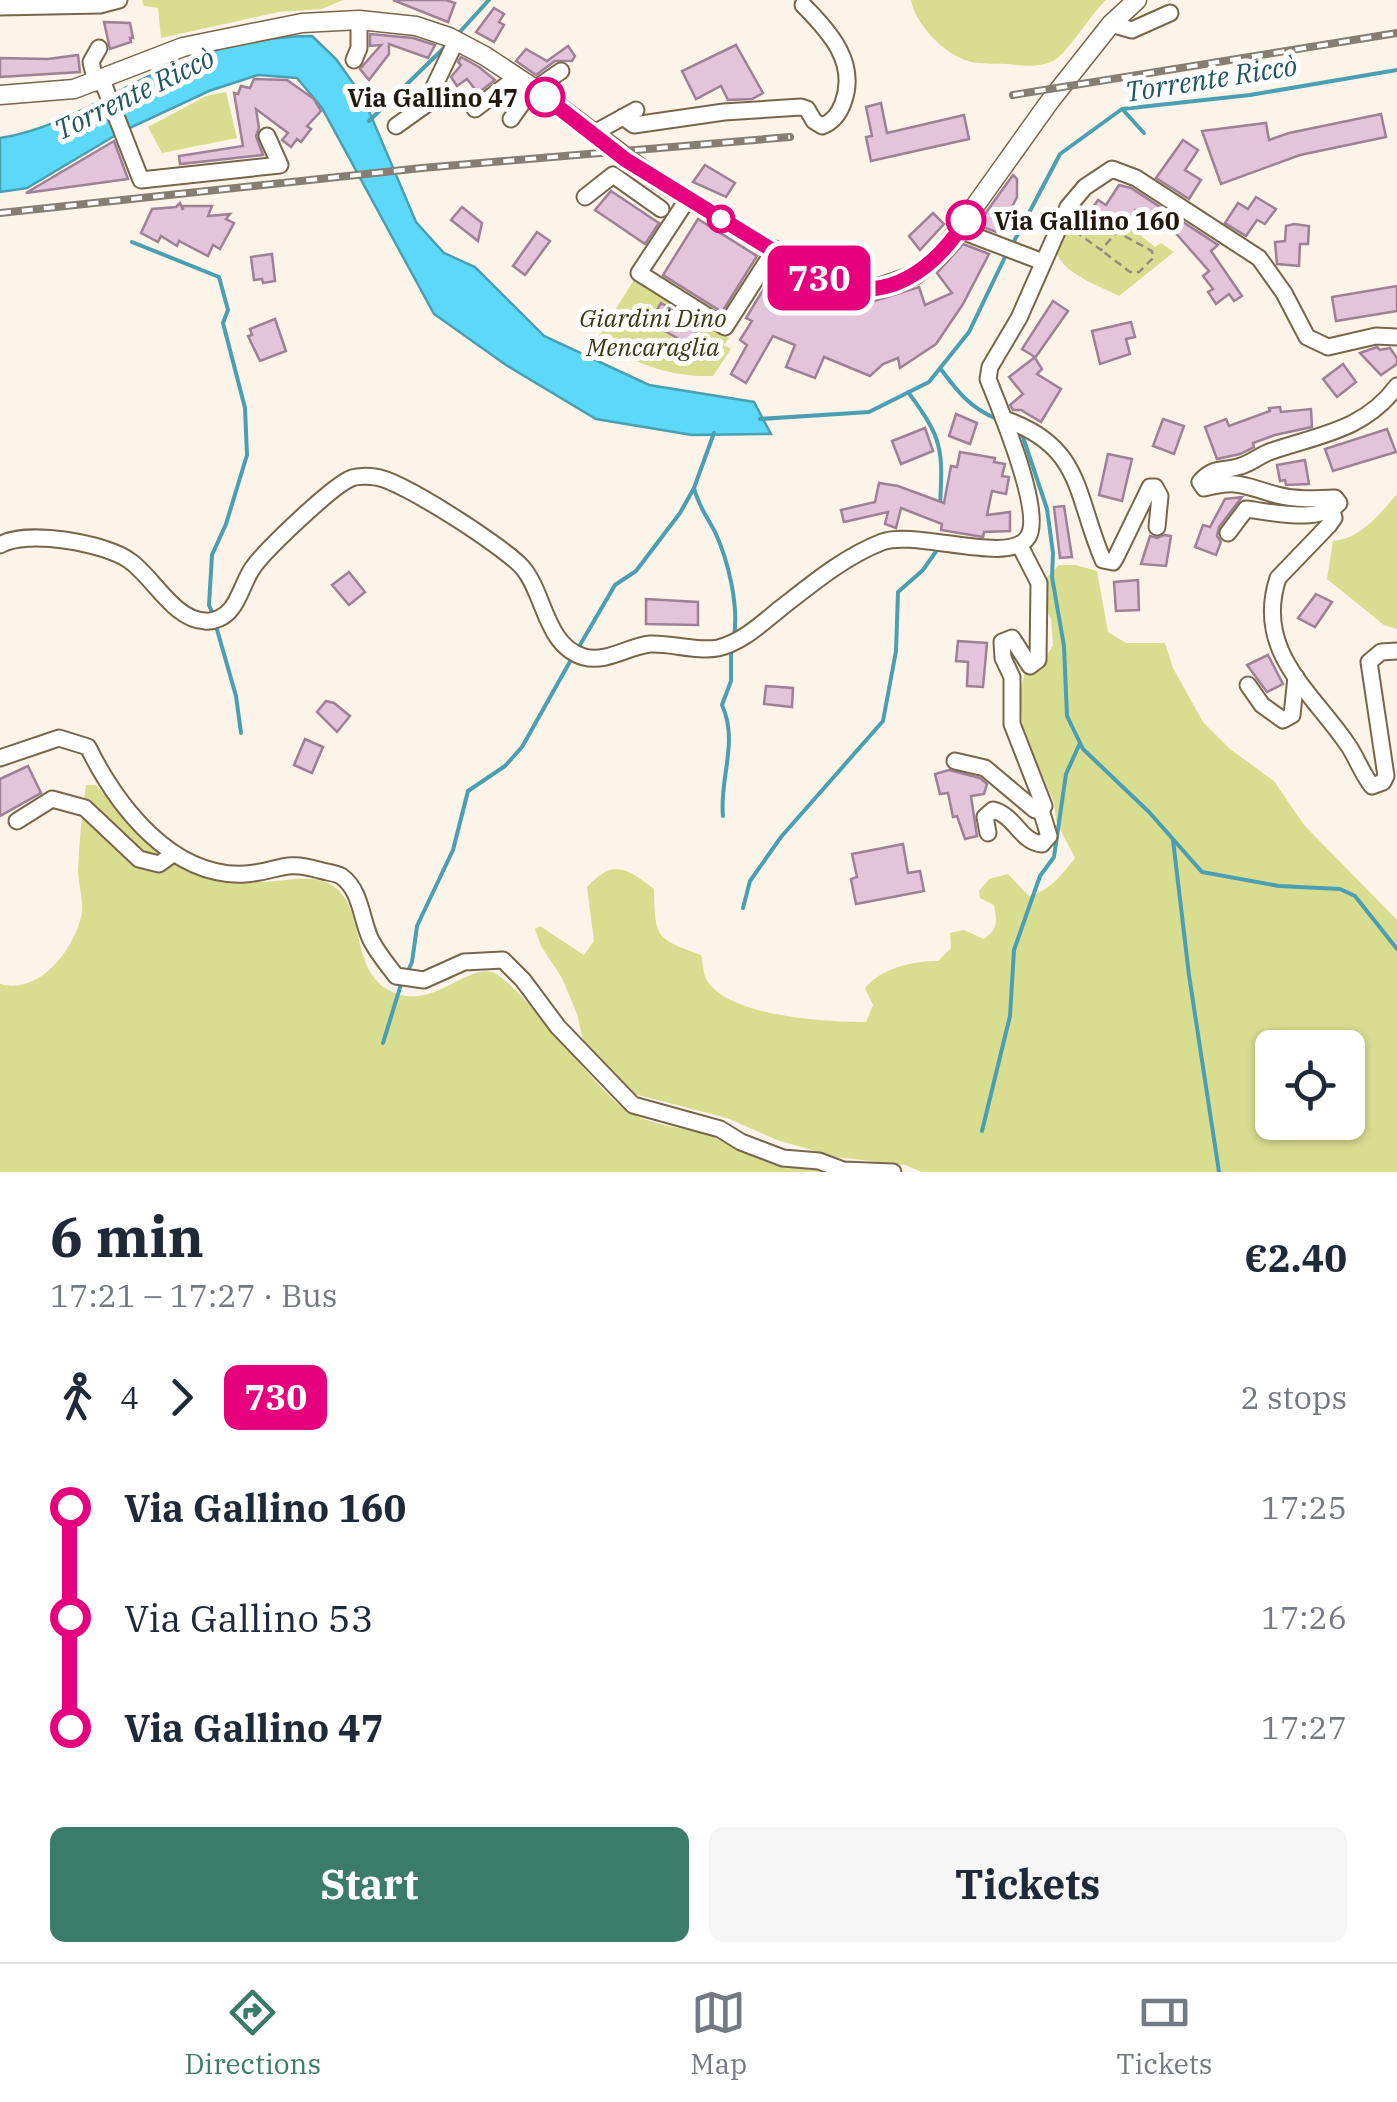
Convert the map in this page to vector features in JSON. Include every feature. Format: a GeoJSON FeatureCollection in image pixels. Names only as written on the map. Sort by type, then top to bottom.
{"type":"FeatureCollection","features":[{"type":"Feature","properties":{"kind":"main road"},"geometry":{"type":"LineString","coordinates":[[0,95],[56,92],[99,82],[163,54],[204,42],[302,23],[359,20],[416,26],[456,40],[528,85],[687,200],[824,282],[858,290],[915,275],[940,256],[1050,101],[1111,24],[1137,0]]}},
{"type":"Feature","properties":{"kind":"street"},"geometry":{"type":"LineString","coordinates":[[0,6],[120,0]]}},
{"type":"Feature","properties":{"kind":"street"},"geometry":{"type":"LineString","coordinates":[[594,133],[629,113],[634,125],[724,112],[801,107],[822,126],[829,123],[838,113],[849,80],[843,56],[829,30],[803,6]]}},
{"type":"Feature","properties":{"kind":"street"},"geometry":{"type":"LineString","coordinates":[[1111,24],[1132,30],[1170,13]]}},
{"type":"Feature","properties":{"kind":"street"},"geometry":{"type":"LineString","coordinates":[[354,60],[359,48],[359,20]]}},
{"type":"Feature","properties":{"kind":"street"},"geometry":{"type":"LineString","coordinates":[[396,126],[432,101],[432,91],[456,40]]}},
{"type":"Feature","properties":{"kind":"street"},"geometry":{"type":"LineString","coordinates":[[98,48],[90,62],[141,180],[280,165],[267,136]]}},
{"type":"Feature","properties":{"kind":"street"},"geometry":{"type":"LineString","coordinates":[[475,109],[561,71]]}},
{"type":"Feature","properties":{"kind":"street"},"geometry":{"type":"LineString","coordinates":[[511,119],[528,85]]}},
{"type":"Feature","properties":{"kind":"street"},"geometry":{"type":"LineString","coordinates":[[0,545],[30,536],[90,546],[128,558],[179,610],[201,622],[218,620],[232,608],[254,566],[329,493],[352,478],[377,477],[406,489],[508,554],[536,588],[560,640],[583,656],[603,657],[648,644],[716,649],[741,639],[829,570],[885,541],[906,539],[996,549],[1020,546],[1032,528],[1028,490],[988,379],[990,367],[1019,318],[1040,261],[1068,208],[1085,186],[1112,169],[1136,178],[1259,258],[1284,293],[1307,337],[1328,347],[1376,336],[1397,337]]}},
{"type":"Feature","properties":{"kind":"street"},"geometry":{"type":"LineString","coordinates":[[584,197],[613,175],[661,209]]}},
{"type":"Feature","properties":{"kind":"street"},"geometry":{"type":"LineString","coordinates":[[639,194],[652,176]]}},
{"type":"Feature","properties":{"kind":"street"},"geometry":{"type":"LineString","coordinates":[[687,200],[639,273],[725,327],[776,250]]}},
{"type":"Feature","properties":{"kind":"street"},"geometry":{"type":"LineString","coordinates":[[960,230],[1040,261]]}},
{"type":"Feature","properties":{"kind":"street"},"geometry":{"type":"LineString","coordinates":[[1228,533],[1246,509],[1306,515],[1332,510],[1338,503],[1335,498],[1307,500],[1247,484],[1228,482],[1204,488],[1200,482],[1218,468],[1238,468],[1266,453],[1364,420],[1397,386]]}},
{"type":"Feature","properties":{"kind":"street"},"geometry":{"type":"LineString","coordinates":[[1004,419],[1030,429],[1064,457],[1089,512],[1100,555],[1107,563],[1118,552],[1150,487],[1155,487],[1160,496],[1157,528]]}},
{"type":"Feature","properties":{"kind":"street"},"geometry":{"type":"LineString","coordinates":[[1332,510],[1334,518],[1329,526],[1283,572],[1274,590],[1274,639],[1296,677],[1350,746],[1368,782],[1375,786],[1386,776],[1369,662],[1381,652],[1397,651]]}},
{"type":"Feature","properties":{"kind":"street"},"geometry":{"type":"LineString","coordinates":[[988,833],[984,817],[998,810],[1028,840],[1037,845],[1047,842],[1047,825],[1040,810],[1042,801],[1012,724],[1012,678],[1001,653],[1002,642],[1012,638],[1030,666],[1038,660],[1039,584],[1020,546]]}},
{"type":"Feature","properties":{"kind":"street"},"geometry":{"type":"LineString","coordinates":[[1248,685],[1262,705],[1283,720],[1294,709],[1296,677]]}},
{"type":"Feature","properties":{"kind":"street"},"geometry":{"type":"LineString","coordinates":[[0,758],[59,738],[88,747],[104,780],[173,854],[214,874],[248,874],[296,863],[341,876],[360,902],[370,939],[396,976],[424,980],[464,962],[503,960],[524,980],[558,1027],[633,1105],[720,1129],[741,1142],[783,1158],[819,1162],[843,1170],[893,1172]]}},
{"type":"Feature","properties":{"kind":"street"},"geometry":{"type":"LineString","coordinates":[[955,761],[985,768],[1035,810],[1040,810]]}},
{"type":"Feature","properties":{"kind":"street"},"geometry":{"type":"LineString","coordinates":[[17,821],[52,800],[85,808],[139,859],[160,864],[173,854]]}},
{"type":"Feature","properties":{"kind":"path"},"geometry":{"type":"LineString","coordinates":[[1061,222],[1130,272],[1139,272],[1153,258],[1152,251],[1117,232],[1101,250]]}},
{"type":"Feature","properties":{"kind":"green space"},"geometry":{"type":"Polygon","coordinates":[[[142,0],[343,0],[322,9],[279,12],[161,38],[158,8],[144,6],[142,0]]]}},
{"type":"Feature","properties":{"kind":"green space"},"geometry":{"type":"Polygon","coordinates":[[[911,0],[1106,0],[1061,55],[1050,63],[1032,66],[978,63],[959,57],[924,28],[911,0]]]}},
{"type":"Feature","properties":{"kind":"green space"},"geometry":{"type":"Polygon","coordinates":[[[226,92],[237,138],[162,153],[148,127],[206,96],[226,92]]]}},
{"type":"Feature","properties":{"kind":"green space"},"geometry":{"type":"Polygon","coordinates":[[[1080,210],[1112,229],[1120,219],[1155,247],[1161,243],[1174,252],[1119,296],[1071,271],[1058,256],[1055,247],[1080,210]]]}},
{"type":"Feature","properties":{"kind":"green space","name":"Giardini Dino Mencaraglia"},"geometry":{"type":"Polygon","coordinates":[[[634,280],[729,338],[724,345],[731,349],[713,376],[665,371],[595,342],[634,280]]]}},
{"type":"Feature","properties":{"kind":"green space"},"geometry":{"type":"Polygon","coordinates":[[[1397,494],[1397,629],[1384,625],[1327,579],[1333,541],[1361,531],[1397,494]]]}},
{"type":"Feature","properties":{"kind":"green space"},"geometry":{"type":"Polygon","coordinates":[[[1059,565],[1097,571],[1108,632],[1126,643],[1165,643],[1173,668],[1203,722],[1230,749],[1274,781],[1304,825],[1397,920],[1397,1172],[922,1172],[905,1165],[836,1157],[777,1140],[727,1118],[634,1094],[600,1065],[584,1044],[562,978],[535,929],[540,926],[584,955],[594,941],[587,887],[613,869],[628,871],[654,889],[655,918],[661,934],[675,945],[701,955],[706,979],[717,992],[735,1002],[780,1015],[849,1022],[866,1022],[873,1005],[865,988],[880,975],[908,964],[938,961],[951,948],[950,933],[964,930],[984,939],[992,932],[994,905],[980,898],[979,891],[989,879],[1008,874],[1029,896],[1055,881],[1075,858],[1056,821],[1054,802],[1023,733],[1020,690],[1025,673],[1038,671],[1053,645],[1051,618],[1044,608],[1046,578],[1059,565]]]}},
{"type":"Feature","properties":{"kind":"green space"},"geometry":{"type":"Polygon","coordinates":[[[86,785],[96,785],[149,844],[186,870],[233,882],[306,879],[330,884],[349,905],[367,964],[385,988],[416,996],[470,975],[492,972],[518,993],[608,1095],[631,1113],[708,1135],[768,1162],[829,1172],[0,1172],[0,984],[14,986],[41,977],[62,956],[77,930],[82,912],[78,870],[86,785]]]}},
{"type":"Feature","properties":{"kind":"water"},"geometry":{"type":"Polygon","coordinates":[[[312,36],[336,59],[363,97],[416,222],[444,253],[475,267],[544,336],[649,385],[754,402],[771,434],[692,435],[596,419],[506,365],[434,314],[322,108],[297,78],[258,75],[209,91],[121,132],[27,188],[0,192],[0,138],[48,125],[199,56],[263,40],[312,36]]]}},
{"type":"Feature","properties":{"kind":"building"},"geometry":{"type":"Polygon","coordinates":[[[393,0],[446,0],[455,3],[448,22],[393,0]]]}},
{"type":"Feature","properties":{"kind":"building"},"geometry":{"type":"Polygon","coordinates":[[[494,8],[504,14],[499,22],[504,25],[494,42],[476,32],[494,8]]]}},
{"type":"Feature","properties":{"kind":"building"},"geometry":{"type":"Polygon","coordinates":[[[104,22],[130,23],[131,42],[110,49],[104,22]]]}},
{"type":"Feature","properties":{"kind":"building"},"geometry":{"type":"Polygon","coordinates":[[[370,34],[413,38],[435,45],[428,58],[389,44],[389,54],[369,80],[360,69],[381,45],[370,46],[370,34]]]}},
{"type":"Feature","properties":{"kind":"building"},"geometry":{"type":"Polygon","coordinates":[[[736,45],[763,93],[752,99],[728,100],[721,86],[696,99],[682,71],[736,45]]]}},
{"type":"Feature","properties":{"kind":"building"},"geometry":{"type":"Polygon","coordinates":[[[568,46],[575,56],[572,61],[555,61],[536,75],[516,61],[526,49],[547,61],[568,46]]]}},
{"type":"Feature","properties":{"kind":"building"},"geometry":{"type":"Polygon","coordinates":[[[78,55],[80,72],[0,77],[0,58],[78,55]]]}},
{"type":"Feature","properties":{"kind":"building"},"geometry":{"type":"Polygon","coordinates":[[[461,57],[495,80],[478,93],[467,79],[457,86],[451,77],[461,65],[461,57]]]}},
{"type":"Feature","properties":{"kind":"building"},"geometry":{"type":"Polygon","coordinates":[[[254,79],[287,80],[314,99],[321,111],[307,126],[311,129],[301,142],[297,139],[291,147],[282,140],[288,133],[256,109],[256,136],[263,155],[180,164],[179,156],[243,146],[234,93],[238,94],[241,86],[250,88],[254,79]]]}},
{"type":"Feature","properties":{"kind":"building"},"geometry":{"type":"Polygon","coordinates":[[[881,103],[887,133],[964,115],[969,139],[871,161],[866,137],[872,136],[866,107],[881,103]]]}},
{"type":"Feature","properties":{"kind":"building"},"geometry":{"type":"Polygon","coordinates":[[[1381,114],[1386,137],[1300,155],[1221,184],[1202,131],[1266,123],[1269,140],[1381,114]]]}},
{"type":"Feature","properties":{"kind":"building"},"geometry":{"type":"Polygon","coordinates":[[[1183,140],[1198,150],[1185,170],[1201,180],[1189,199],[1156,178],[1183,140]]]}},
{"type":"Feature","properties":{"kind":"building"},"geometry":{"type":"Polygon","coordinates":[[[114,141],[128,179],[26,193],[114,141]]]}},
{"type":"Feature","properties":{"kind":"building"},"geometry":{"type":"Polygon","coordinates":[[[705,165],[735,183],[726,197],[693,182],[705,165]]]}},
{"type":"Feature","properties":{"kind":"building"},"geometry":{"type":"Polygon","coordinates":[[[1013,175],[1017,179],[1017,197],[999,233],[977,225],[1013,175]]]}},
{"type":"Feature","properties":{"kind":"building"},"geometry":{"type":"Polygon","coordinates":[[[1119,185],[1131,188],[1218,245],[1211,251],[1242,296],[1234,301],[1229,294],[1216,304],[1208,292],[1213,289],[1203,276],[1209,271],[1165,221],[1159,229],[1135,210],[1128,221],[1118,214],[1110,227],[1089,213],[1098,200],[1106,205],[1119,185]]]}},
{"type":"Feature","properties":{"kind":"building"},"geometry":{"type":"Polygon","coordinates":[[[611,191],[659,223],[645,244],[595,210],[611,191]]]}},
{"type":"Feature","properties":{"kind":"building"},"geometry":{"type":"Polygon","coordinates":[[[1256,197],[1276,209],[1265,224],[1257,220],[1246,236],[1225,223],[1238,203],[1248,209],[1256,197]]]}},
{"type":"Feature","properties":{"kind":"building"},"geometry":{"type":"Polygon","coordinates":[[[180,203],[183,210],[183,206],[212,206],[208,216],[230,214],[226,219],[234,223],[220,249],[213,245],[208,256],[179,241],[177,246],[161,236],[158,242],[141,233],[152,209],[176,207],[180,203]]]}},
{"type":"Feature","properties":{"kind":"building"},"geometry":{"type":"Polygon","coordinates":[[[462,207],[482,223],[478,241],[451,220],[462,207]]]}},
{"type":"Feature","properties":{"kind":"building"},"geometry":{"type":"Polygon","coordinates":[[[933,213],[944,224],[920,250],[909,236],[933,213]]]}},
{"type":"Feature","properties":{"kind":"building"},"geometry":{"type":"Polygon","coordinates":[[[698,219],[757,256],[722,312],[663,275],[698,219]]]}},
{"type":"Feature","properties":{"kind":"building"},"geometry":{"type":"Polygon","coordinates":[[[1286,226],[1309,226],[1308,244],[1300,244],[1299,266],[1277,264],[1275,242],[1285,241],[1286,226]]]}},
{"type":"Feature","properties":{"kind":"building"},"geometry":{"type":"Polygon","coordinates":[[[537,232],[550,241],[525,275],[513,266],[537,232]]]}},
{"type":"Feature","properties":{"kind":"building"},"geometry":{"type":"Polygon","coordinates":[[[963,244],[989,254],[936,344],[900,368],[898,358],[883,364],[870,376],[824,357],[815,378],[786,367],[795,345],[773,336],[746,383],[731,374],[747,345],[740,340],[752,321],[746,318],[777,267],[813,289],[810,295],[855,307],[919,287],[925,305],[952,293],[937,273],[963,244]]]}},
{"type":"Feature","properties":{"kind":"building"},"geometry":{"type":"Polygon","coordinates":[[[272,254],[275,281],[254,280],[251,257],[272,254]]]}},
{"type":"Feature","properties":{"kind":"building"},"geometry":{"type":"Polygon","coordinates":[[[1397,286],[1397,311],[1336,321],[1332,297],[1397,286]]]}},
{"type":"Feature","properties":{"kind":"building"},"geometry":{"type":"Polygon","coordinates":[[[1053,301],[1068,311],[1035,358],[1042,369],[1037,374],[1061,389],[1041,422],[1021,410],[1013,410],[1010,405],[1023,394],[1009,377],[1035,357],[1022,349],[1053,301]]]}},
{"type":"Feature","properties":{"kind":"building"},"geometry":{"type":"Polygon","coordinates":[[[661,303],[700,327],[696,333],[701,336],[694,348],[650,322],[661,303]]]}},
{"type":"Feature","properties":{"kind":"building"},"geometry":{"type":"Polygon","coordinates":[[[275,319],[286,351],[260,361],[248,336],[252,335],[250,329],[275,319]]]}},
{"type":"Feature","properties":{"kind":"building"},"geometry":{"type":"Polygon","coordinates":[[[1131,322],[1135,337],[1126,339],[1130,354],[1100,364],[1092,331],[1131,322]]]}},
{"type":"Feature","properties":{"kind":"building"},"geometry":{"type":"Polygon","coordinates":[[[1377,347],[1390,348],[1397,358],[1397,364],[1381,375],[1360,353],[1377,347]]]}},
{"type":"Feature","properties":{"kind":"building"},"geometry":{"type":"Polygon","coordinates":[[[1343,364],[1356,382],[1337,397],[1323,379],[1343,364]]]}},
{"type":"Feature","properties":{"kind":"building"},"geometry":{"type":"Polygon","coordinates":[[[1280,407],[1281,412],[1311,409],[1312,427],[1275,435],[1253,443],[1254,447],[1240,454],[1217,459],[1205,427],[1226,419],[1229,426],[1280,407]]]}},
{"type":"Feature","properties":{"kind":"building"},"geometry":{"type":"Polygon","coordinates":[[[956,414],[977,423],[970,444],[949,436],[956,414]]]}},
{"type":"Feature","properties":{"kind":"building"},"geometry":{"type":"Polygon","coordinates":[[[1163,419],[1184,426],[1174,454],[1153,446],[1163,419]]]}},
{"type":"Feature","properties":{"kind":"building"},"geometry":{"type":"Polygon","coordinates":[[[925,428],[933,451],[901,464],[892,441],[925,428]]]}},
{"type":"Feature","properties":{"kind":"building"},"geometry":{"type":"Polygon","coordinates":[[[1387,429],[1396,452],[1333,471],[1325,449],[1387,429]]]}},
{"type":"Feature","properties":{"kind":"building"},"geometry":{"type":"Polygon","coordinates":[[[960,452],[995,458],[994,462],[1005,464],[1002,476],[1009,477],[1006,494],[992,491],[987,515],[1010,512],[1010,531],[984,532],[983,537],[941,530],[942,524],[901,508],[896,528],[885,524],[888,512],[844,522],[841,510],[875,502],[879,483],[944,503],[951,466],[957,467],[960,452]]]}},
{"type":"Feature","properties":{"kind":"building"},"geometry":{"type":"Polygon","coordinates":[[[1108,454],[1132,459],[1122,501],[1099,495],[1108,454]]]}},
{"type":"Feature","properties":{"kind":"building"},"geometry":{"type":"Polygon","coordinates":[[[1305,460],[1309,484],[1286,485],[1285,480],[1280,481],[1277,465],[1305,460]]]}},
{"type":"Feature","properties":{"kind":"building"},"geometry":{"type":"Polygon","coordinates":[[[1242,497],[1219,527],[1217,536],[1221,542],[1216,555],[1195,547],[1203,525],[1210,527],[1225,499],[1242,497]]]}},
{"type":"Feature","properties":{"kind":"building"},"geometry":{"type":"Polygon","coordinates":[[[1064,506],[1072,557],[1060,558],[1054,507],[1064,506]]]}},
{"type":"Feature","properties":{"kind":"building"},"geometry":{"type":"Polygon","coordinates":[[[1150,536],[1171,536],[1166,566],[1141,564],[1150,536]]]}},
{"type":"Feature","properties":{"kind":"building"},"geometry":{"type":"Polygon","coordinates":[[[349,572],[365,592],[349,605],[332,585],[349,572]]]}},
{"type":"Feature","properties":{"kind":"building"},"geometry":{"type":"Polygon","coordinates":[[[1138,580],[1139,610],[1116,611],[1114,582],[1138,580]]]}},
{"type":"Feature","properties":{"kind":"building"},"geometry":{"type":"Polygon","coordinates":[[[1316,594],[1332,602],[1315,627],[1298,618],[1316,594]]]}},
{"type":"Feature","properties":{"kind":"building"},"geometry":{"type":"Polygon","coordinates":[[[646,599],[698,602],[698,625],[646,624],[646,599]]]}},
{"type":"Feature","properties":{"kind":"building"},"geometry":{"type":"Polygon","coordinates":[[[958,641],[987,643],[983,687],[967,686],[968,662],[956,661],[958,641]]]}},
{"type":"Feature","properties":{"kind":"building"},"geometry":{"type":"Polygon","coordinates":[[[1268,655],[1283,684],[1267,692],[1247,665],[1268,655]]]}},
{"type":"Feature","properties":{"kind":"building"},"geometry":{"type":"Polygon","coordinates":[[[766,686],[793,688],[792,707],[764,704],[766,686]]]}},
{"type":"Feature","properties":{"kind":"building"},"geometry":{"type":"Polygon","coordinates":[[[326,701],[350,716],[337,732],[317,712],[326,701]]]}},
{"type":"Feature","properties":{"kind":"building"},"geometry":{"type":"Polygon","coordinates":[[[305,739],[323,747],[312,773],[294,765],[305,739]]]}},
{"type":"Feature","properties":{"kind":"building"},"geometry":{"type":"Polygon","coordinates":[[[28,766],[41,793],[0,816],[0,779],[28,766]]]}},
{"type":"Feature","properties":{"kind":"building"},"geometry":{"type":"Polygon","coordinates":[[[949,770],[980,778],[987,784],[984,794],[971,796],[977,836],[965,839],[957,816],[953,817],[948,793],[940,794],[935,774],[949,770]]]}},
{"type":"Feature","properties":{"kind":"building"},"geometry":{"type":"Polygon","coordinates":[[[903,844],[908,873],[920,871],[924,891],[856,904],[851,879],[857,877],[852,854],[903,844]]]}},
{"type":"Feature","properties":{"kind":"waterway"},"geometry":{"type":"LineString","coordinates":[[458,34],[489,0]]}},
{"type":"Feature","properties":{"kind":"waterway"},"geometry":{"type":"LineString","coordinates":[[369,121],[448,44]]}},
{"type":"Feature","properties":{"kind":"waterway","name":"Torrente Riccò"},"geometry":{"type":"LineString","coordinates":[[1011,247],[1060,154],[1122,109],[1250,95],[1397,70]]}},
{"type":"Feature","properties":{"kind":"waterway"},"geometry":{"type":"LineString","coordinates":[[1124,111],[1144,133]]}},
{"type":"Feature","properties":{"kind":"waterway"},"geometry":{"type":"LineString","coordinates":[[132,242],[219,277],[228,310],[223,323],[245,408],[247,455],[212,555],[209,605],[214,617]]}},
{"type":"Feature","properties":{"kind":"waterway","name":"Torrente Riccò"},"geometry":{"type":"LineString","coordinates":[[760,419],[869,412],[929,382],[969,332],[1006,255]]}},
{"type":"Feature","properties":{"kind":"waterway"},"geometry":{"type":"LineString","coordinates":[[940,368],[965,398],[997,419]]}},
{"type":"Feature","properties":{"kind":"waterway"},"geometry":{"type":"LineString","coordinates":[[908,392],[938,445],[940,506]]}},
{"type":"Feature","properties":{"kind":"waterway"},"geometry":{"type":"LineString","coordinates":[[577,650],[615,585],[636,571],[680,513],[694,488],[714,433]]}},
{"type":"Feature","properties":{"kind":"waterway"},"geometry":{"type":"LineString","coordinates":[[1022,434],[1047,509],[1052,577],[1064,646],[1067,716],[1083,749],[1149,812],[1202,872],[1279,886],[1340,889],[1355,896],[1397,949]]}},
{"type":"Feature","properties":{"kind":"waterway"},"geometry":{"type":"LineString","coordinates":[[694,488],[728,569],[734,597],[734,636]]}},
{"type":"Feature","properties":{"kind":"waterway"},"geometry":{"type":"LineString","coordinates":[[743,908],[750,881],[781,837],[883,721],[896,651],[898,592],[923,570],[937,550]]}},
{"type":"Feature","properties":{"kind":"waterway"},"geometry":{"type":"LineString","coordinates":[[216,626],[236,696],[241,733]]}},
{"type":"Feature","properties":{"kind":"waterway"},"geometry":{"type":"LineString","coordinates":[[723,816],[729,733],[722,705],[731,681],[731,650]]}},
{"type":"Feature","properties":{"kind":"waterway"},"geometry":{"type":"LineString","coordinates":[[407,973],[417,926],[453,850],[468,791],[505,766],[522,747],[572,658]]}},
{"type":"Feature","properties":{"kind":"waterway"},"geometry":{"type":"LineString","coordinates":[[982,1131],[1010,1016],[1014,950],[1040,876],[1054,857],[1066,774],[1080,743]]}},
{"type":"Feature","properties":{"kind":"waterway"},"geometry":{"type":"LineString","coordinates":[[1173,840],[1219,1172]]}},
{"type":"Feature","properties":{"kind":"waterway"},"geometry":{"type":"LineString","coordinates":[[383,1043],[402,981]]}},
{"type":"Feature","properties":{"kind":"railway"},"geometry":{"type":"LineString","coordinates":[[1013,95],[1397,33]]}},
{"type":"Feature","properties":{"kind":"railway"},"geometry":{"type":"LineString","coordinates":[[0,213],[422,168],[790,137]]}},
{"type":"Feature","properties":{"kind":"bus line","name":"730"},"geometry":{"type":"LineString","coordinates":[[545,97],[626,160],[687,200],[824,282],[842,288],[874,288],[915,275],[940,256],[966,220]]}},
{"type":"Feature","properties":{"kind":"place","name":"Via Gallino 47"},"geometry":{"type":"Point","coordinates":[545,97]}},
{"type":"Feature","properties":{"kind":"place","name":"Via Gallino 160"},"geometry":{"type":"Point","coordinates":[966,220]}}]}
